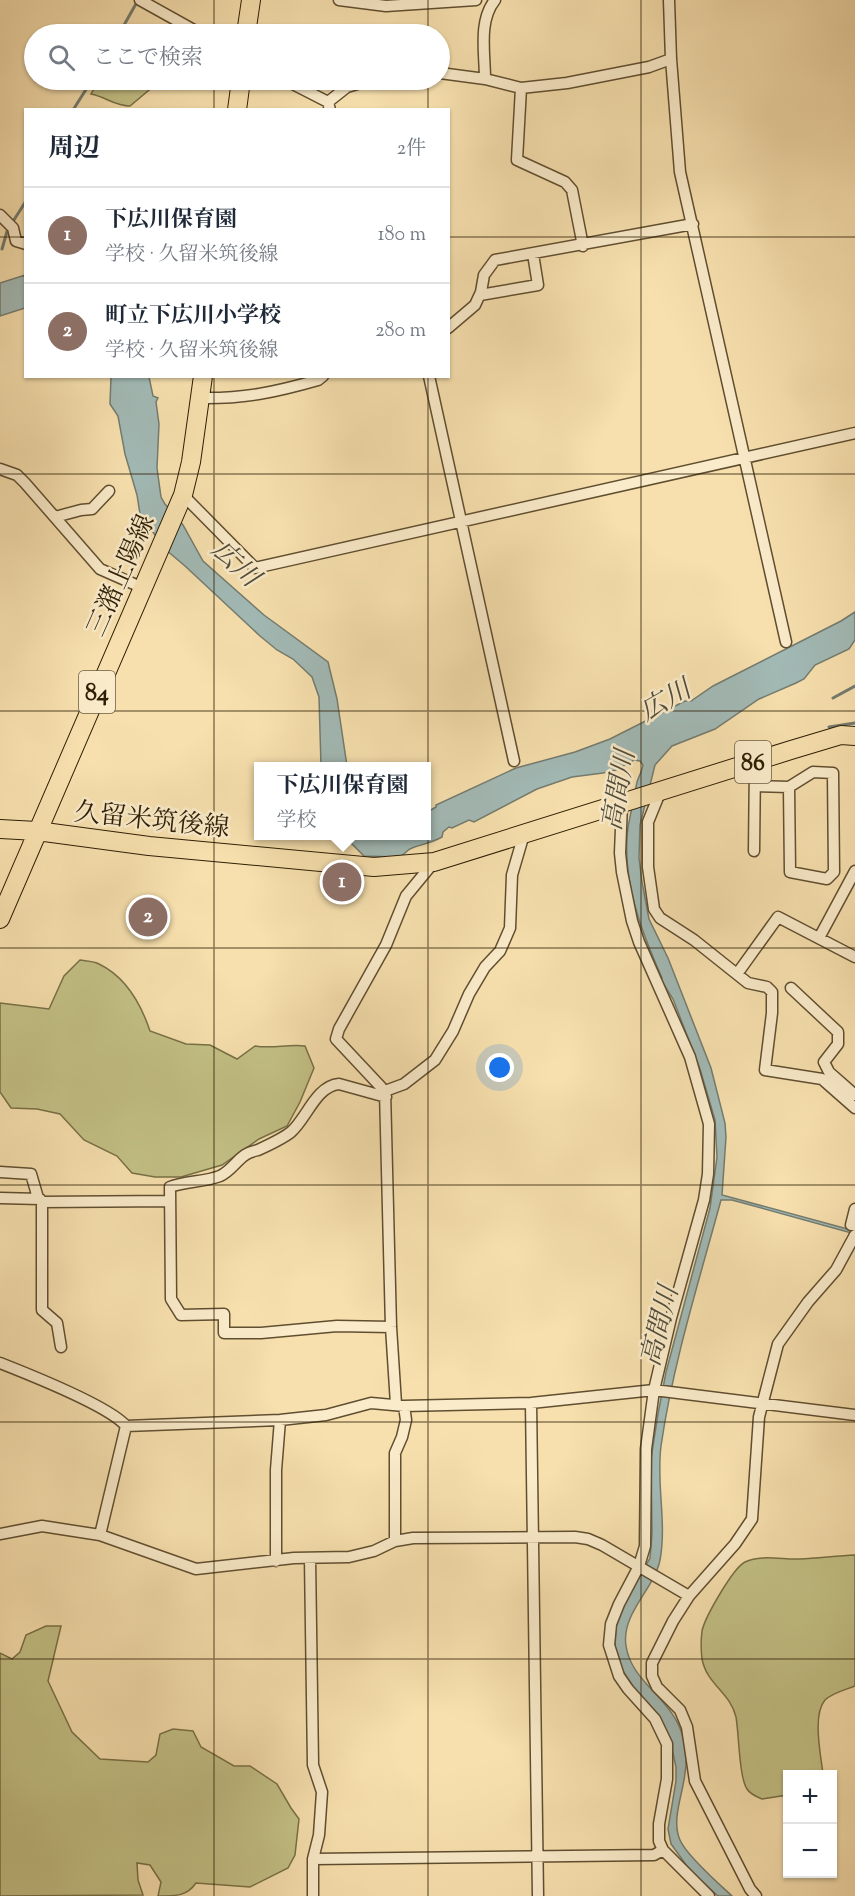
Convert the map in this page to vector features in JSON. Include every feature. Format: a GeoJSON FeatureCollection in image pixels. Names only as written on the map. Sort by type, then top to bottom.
{"type":"FeatureCollection","features":[{"type":"Feature","properties":{"kind":"main road"},"geometry":{"type":"LineString","coordinates":[[247,24],[251,0]]}},
{"type":"Feature","properties":{"kind":"main road"},"geometry":{"type":"LineString","coordinates":[[237,108],[240,90]]}},
{"type":"Feature","properties":{"kind":"main road","name":"三潴上陽線"},"geometry":{"type":"LineString","coordinates":[[0,919],[181,500],[190,462],[203,378]]}},
{"type":"Feature","properties":{"kind":"main road","name":"久留米筑後線"},"geometry":{"type":"LineString","coordinates":[[0,829],[37,831],[149,846],[374,867],[434,862],[841,735],[855,736]]}},
{"type":"Feature","properties":{"kind":"street"},"geometry":{"type":"LineString","coordinates":[[140,0],[183,24]]}},
{"type":"Feature","properties":{"kind":"street"},"geometry":{"type":"LineString","coordinates":[[339,0],[386,6],[476,0]]}},
{"type":"Feature","properties":{"kind":"street"},"geometry":{"type":"LineString","coordinates":[[485,80],[484,28],[489,7],[495,0]]}},
{"type":"Feature","properties":{"kind":"street"},"geometry":{"type":"LineString","coordinates":[[669,0],[680,172],[786,642]]}},
{"type":"Feature","properties":{"kind":"street"},"geometry":{"type":"LineString","coordinates":[[450,75],[521,88],[579,81],[649,67],[671,59]]}},
{"type":"Feature","properties":{"kind":"street"},"geometry":{"type":"LineString","coordinates":[[521,88],[517,160],[565,182],[572,190],[583,246]]}},
{"type":"Feature","properties":{"kind":"street"},"geometry":{"type":"LineString","coordinates":[[302,90],[329,106],[344,90]]}},
{"type":"Feature","properties":{"kind":"street"},"geometry":{"type":"LineString","coordinates":[[0,214],[13,228],[16,241],[24,243]]}},
{"type":"Feature","properties":{"kind":"street"},"geometry":{"type":"LineString","coordinates":[[450,326],[475,305],[480,295],[484,275],[495,260],[583,246],[693,224]]}},
{"type":"Feature","properties":{"kind":"street"},"geometry":{"type":"LineString","coordinates":[[480,295],[538,285],[533,254]]}},
{"type":"Feature","properties":{"kind":"street"},"geometry":{"type":"LineString","coordinates":[[200,398],[233,399],[272,393],[320,378]]}},
{"type":"Feature","properties":{"kind":"street"},"geometry":{"type":"LineString","coordinates":[[429,378],[514,761]]}},
{"type":"Feature","properties":{"kind":"street"},"geometry":{"type":"LineString","coordinates":[[181,500],[255,568],[855,433]]}},
{"type":"Feature","properties":{"kind":"street"},"geometry":{"type":"LineString","coordinates":[[0,469],[17,475],[100,569],[143,588]]}},
{"type":"Feature","properties":{"kind":"street"},"geometry":{"type":"LineString","coordinates":[[55,517],[92,509],[109,491]]}},
{"type":"Feature","properties":{"kind":"street"},"geometry":{"type":"LineString","coordinates":[[754,851],[755,762]]}},
{"type":"Feature","properties":{"kind":"street"},"geometry":{"type":"LineString","coordinates":[[755,786],[789,787],[813,772],[833,772],[834,872],[827,879],[790,872],[789,787]]}},
{"type":"Feature","properties":{"kind":"street"},"geometry":{"type":"LineString","coordinates":[[657,791],[648,822],[648,867],[654,909],[660,918],[694,940],[748,983],[767,987],[772,992],[765,1070],[822,1079],[855,1108]]}},
{"type":"Feature","properties":{"kind":"street"},"geometry":{"type":"LineString","coordinates":[[624,803],[620,853],[621,872],[632,921],[690,1057],[709,1124],[708,1174],[704,1200],[671,1318],[654,1390],[646,1449],[645,1546],[641,1568],[619,1604],[611,1624],[609,1644],[619,1676],[655,1719],[667,1744],[667,1779],[659,1824],[659,1841],[663,1850],[709,1896]]}},
{"type":"Feature","properties":{"kind":"street"},"geometry":{"type":"LineString","coordinates":[[391,1327],[337,1326],[261,1333],[224,1333],[224,1314],[181,1315],[171,1299],[170,1187],[219,1176],[245,1155],[290,1132],[324,1089],[339,1084],[383,1092],[404,1084],[435,1060],[453,1031],[469,994],[485,968],[500,951],[510,928],[512,876],[524,834]]}},
{"type":"Feature","properties":{"kind":"street"},"geometry":{"type":"LineString","coordinates":[[395,1541],[395,1453],[406,1420],[400,1405],[391,1327],[383,1092],[336,1039],[339,1029],[386,945],[406,896],[434,862]]}},
{"type":"Feature","properties":{"kind":"street"},"geometry":{"type":"LineString","coordinates":[[819,938],[855,871]]}},
{"type":"Feature","properties":{"kind":"street"},"geometry":{"type":"LineString","coordinates":[[737,974],[778,917],[855,957]]}},
{"type":"Feature","properties":{"kind":"street"},"geometry":{"type":"LineString","coordinates":[[791,988],[838,1032],[838,1044],[824,1062],[829,1072],[855,1095]]}},
{"type":"Feature","properties":{"kind":"street"},"geometry":{"type":"LineString","coordinates":[[0,1172],[31,1174],[41,1201],[42,1310],[57,1323],[61,1347]]}},
{"type":"Feature","properties":{"kind":"street"},"geometry":{"type":"LineString","coordinates":[[0,1198],[41,1201],[170,1201]]}},
{"type":"Feature","properties":{"kind":"street"},"geometry":{"type":"LineString","coordinates":[[855,1209],[852,1225],[855,1225]]}},
{"type":"Feature","properties":{"kind":"street"},"geometry":{"type":"LineString","coordinates":[[756,1896],[750,1889],[695,1781],[687,1727],[680,1710],[657,1687],[652,1676],[652,1663],[673,1621],[689,1596],[735,1544],[752,1519],[759,1417],[778,1344],[808,1302],[836,1270],[855,1235]]}},
{"type":"Feature","properties":{"kind":"street"},"geometry":{"type":"LineString","coordinates":[[0,1363],[88,1402],[122,1420],[126,1425]]}},
{"type":"Feature","properties":{"kind":"street"},"geometry":{"type":"LineString","coordinates":[[126,1425],[280,1420],[326,1414],[371,1403],[400,1405],[531,1404],[654,1390],[855,1415]]}},
{"type":"Feature","properties":{"kind":"street"},"geometry":{"type":"LineString","coordinates":[[531,1404],[538,1896]]}},
{"type":"Feature","properties":{"kind":"street"},"geometry":{"type":"LineString","coordinates":[[276,1561],[276,1470],[280,1420]]}},
{"type":"Feature","properties":{"kind":"street"},"geometry":{"type":"LineString","coordinates":[[100,1535],[126,1425]]}},
{"type":"Feature","properties":{"kind":"street"},"geometry":{"type":"LineString","coordinates":[[0,1534],[42,1526],[100,1535],[196,1569],[294,1558],[349,1557],[374,1551],[395,1541],[413,1538],[575,1537],[588,1539],[689,1596]]}},
{"type":"Feature","properties":{"kind":"street"},"geometry":{"type":"LineString","coordinates":[[310,1558],[314,1765],[322,1792],[320,1835],[313,1859],[313,1896]]}},
{"type":"Feature","properties":{"kind":"street"},"geometry":{"type":"LineString","coordinates":[[313,1859],[654,1855],[663,1850]]}},
{"type":"Feature","properties":{"kind":"shaded area"},"geometry":{"type":"Polygon","coordinates":[[[93,90],[149,90],[130,106],[120,105],[91,94],[93,90]]]}},
{"type":"Feature","properties":{"kind":"shaded area"},"geometry":{"type":"Polygon","coordinates":[[[80,960],[99,964],[125,984],[137,1001],[150,1031],[186,1044],[210,1045],[237,1059],[255,1046],[305,1046],[314,1068],[287,1126],[259,1139],[222,1165],[181,1177],[155,1177],[132,1173],[117,1156],[84,1140],[60,1114],[37,1109],[11,1108],[0,1092],[0,1003],[49,1009],[64,976],[80,960]]]}},
{"type":"Feature","properties":{"kind":"shaded area"},"geometry":{"type":"Polygon","coordinates":[[[855,1555],[855,1686],[831,1695],[821,1707],[818,1736],[822,1770],[783,1770],[783,1796],[762,1799],[750,1792],[744,1783],[736,1717],[729,1701],[705,1668],[702,1659],[702,1631],[727,1583],[745,1562],[765,1558],[800,1559],[855,1555]]]}},
{"type":"Feature","properties":{"kind":"shaded area"},"geometry":{"type":"Polygon","coordinates":[[[46,1626],[61,1626],[48,1681],[72,1732],[100,1759],[148,1762],[156,1755],[160,1734],[173,1729],[193,1731],[201,1747],[234,1766],[250,1766],[277,1784],[299,1819],[295,1855],[288,1868],[250,1887],[196,1883],[189,1891],[181,1894],[158,1896],[161,1882],[150,1865],[137,1863],[138,1880],[143,1895],[0,1896],[0,1653],[12,1659],[20,1652],[26,1635],[46,1626]]]}},
{"type":"Feature","properties":{"kind":"water"},"geometry":{"type":"Polygon","coordinates":[[[24,275],[24,308],[0,316],[0,283],[24,275]]]}},
{"type":"Feature","properties":{"kind":"water"},"geometry":{"type":"Polygon","coordinates":[[[111,378],[149,378],[153,396],[158,398],[156,402],[159,424],[157,468],[161,497],[183,525],[203,561],[264,615],[328,662],[337,699],[346,762],[321,762],[319,697],[312,677],[293,659],[260,636],[165,549],[140,514],[118,416],[110,404],[111,378]]]}},
{"type":"Feature","properties":{"kind":"water"},"geometry":{"type":"Polygon","coordinates":[[[855,612],[855,640],[849,649],[815,665],[804,679],[759,699],[715,729],[672,746],[655,765],[640,825],[639,858],[649,919],[668,958],[711,1068],[725,1123],[722,1195],[855,1231],[855,1234],[732,1200],[721,1200],[672,1384],[660,1460],[662,1546],[660,1560],[657,1571],[628,1623],[626,1646],[636,1671],[663,1702],[679,1726],[684,1741],[686,1761],[677,1816],[678,1832],[683,1846],[703,1869],[732,1896],[718,1896],[692,1873],[671,1844],[668,1829],[676,1767],[671,1744],[621,1668],[615,1647],[616,1627],[624,1604],[650,1558],[651,1459],[658,1414],[666,1372],[710,1208],[717,1157],[715,1120],[700,1069],[673,999],[661,980],[630,886],[628,827],[637,782],[643,765],[640,761],[634,760],[616,770],[572,777],[537,789],[474,822],[469,820],[452,828],[449,827],[443,832],[442,837],[410,849],[399,857],[364,856],[350,840],[431,840],[431,810],[436,805],[516,768],[575,752],[610,739],[685,701],[691,701],[713,686],[855,612]]]}},
{"type":"Feature","properties":{"kind":"waterway"},"geometry":{"type":"LineString","coordinates":[[125,24],[137,2]]}},
{"type":"Feature","properties":{"kind":"waterway"},"geometry":{"type":"LineString","coordinates":[[74,108],[86,90]]}},
{"type":"Feature","properties":{"kind":"waterway"},"geometry":{"type":"LineString","coordinates":[[12,223],[24,204]]}},
{"type":"Feature","properties":{"kind":"waterway"},"geometry":{"type":"LineString","coordinates":[[2,249],[8,228]]}},
{"type":"Feature","properties":{"kind":"waterway"},"geometry":{"type":"LineString","coordinates":[[833,698],[855,686]]}},
{"type":"Feature","properties":{"kind":"waterway"},"geometry":{"type":"LineString","coordinates":[[829,727],[855,723]]}},
{"type":"Feature","properties":{"kind":"place","name":"下広川保育園"},"geometry":{"type":"Point","coordinates":[342,882]}},
{"type":"Feature","properties":{"kind":"place","name":"町立下広川小学校"},"geometry":{"type":"Point","coordinates":[148,917]}},
{"type":"Feature","properties":{"kind":"water label","name":"広川"},"geometry":{"type":"Point","coordinates":[236,563]}},
{"type":"Feature","properties":{"kind":"water label","name":"広川"},"geometry":{"type":"Point","coordinates":[665,700]}},
{"type":"Feature","properties":{"kind":"water label","name":"高間川"},"geometry":{"type":"Point","coordinates":[618,790]}},
{"type":"Feature","properties":{"kind":"water label","name":"高間川"},"geometry":{"type":"Point","coordinates":[659,1326]}}]}
